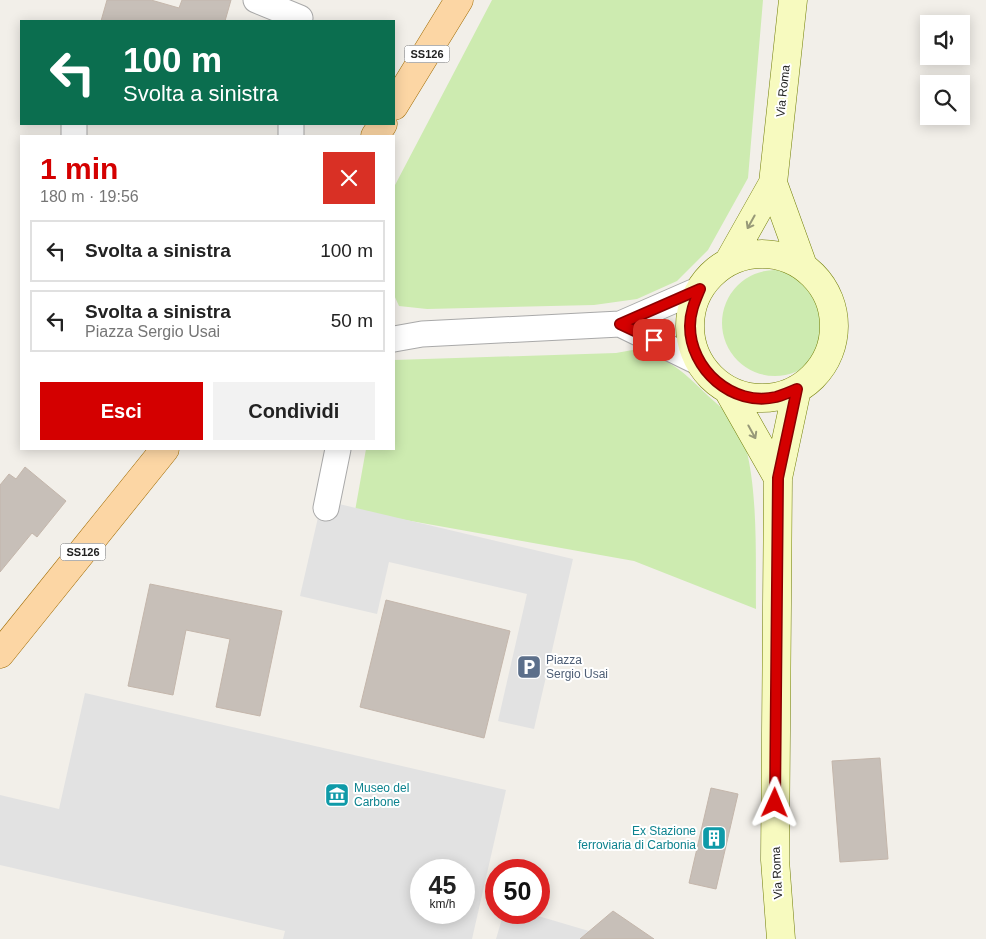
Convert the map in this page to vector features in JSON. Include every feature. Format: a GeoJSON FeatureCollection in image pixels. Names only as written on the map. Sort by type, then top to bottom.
{"type":"FeatureCollection","features":[{"type":"Feature","properties":{"kind":"main road","name":"SS126"},"geometry":{"type":"LineString","coordinates":[[395,104],[459,0]]}},
{"type":"Feature","properties":{"kind":"main road","name":"Via Roma"},"geometry":{"type":"LineString","coordinates":[[729,261],[773,183],[793,0]]}},
{"type":"Feature","properties":{"kind":"main road","name":"Via Roma"},"geometry":{"type":"LineString","coordinates":[[773,183],[803,266]]}},
{"type":"Feature","properties":{"kind":"main road"},"geometry":{"type":"LineString","coordinates":[[728,390],[751,397],[774,397],[797,389],[811,380],[830,353],[834,337],[834,321],[825,290],[803,266],[789,258],[774,254],[744,256],[729,261],[712,273],[700,289],[692,307],[690,326],[693,345],[700,363],[708,373],[728,390],[778,478]]}},
{"type":"Feature","properties":{"kind":"main road","name":"Via Roma"},"geometry":{"type":"LineString","coordinates":[[781,939],[775,860],[778,478],[797,389]]}},
{"type":"Feature","properties":{"kind":"main road","name":"SS126"},"geometry":{"type":"LineString","coordinates":[[0,654],[164,450]]}},
{"type":"Feature","properties":{"kind":"street"},"geometry":{"type":"LineString","coordinates":[[256,0],[300,13]]}},
{"type":"Feature","properties":{"kind":"street"},"geometry":{"type":"LineString","coordinates":[[395,338],[422,334],[620,324],[700,289]]}},
{"type":"Feature","properties":{"kind":"street"},"geometry":{"type":"LineString","coordinates":[[620,324],[700,363]]}},
{"type":"Feature","properties":{"kind":"street"},"geometry":{"type":"LineString","coordinates":[[326,508],[338,450]]}},
{"type":"Feature","properties":{"kind":"green space"},"geometry":{"type":"Polygon","coordinates":[[[492,0],[763,0],[748,178],[708,250],[677,281],[637,299],[594,305],[427,309],[399,306],[395,297],[395,185],[492,0]]]}},
{"type":"Feature","properties":{"kind":"green space"},"geometry":{"type":"Polygon","coordinates":[[[775,270],[795,274],[812,286],[824,303],[828,323],[824,343],[812,360],[795,372],[775,376],[755,372],[738,360],[726,343],[722,323],[726,303],[738,286],[755,274],[775,270]]]}},
{"type":"Feature","properties":{"kind":"green space"},"geometry":{"type":"Polygon","coordinates":[[[638,349],[666,361],[688,377],[729,415],[741,434],[748,456],[752,481],[756,537],[756,609],[634,561],[355,511],[366,450],[395,450],[395,360],[616,353],[638,349]]]}},
{"type":"Feature","properties":{"kind":"shaded area","name":"Piazza Sergio Usai"},"geometry":{"type":"Polygon","coordinates":[[[322,500],[573,559],[534,729],[498,721],[527,594],[389,562],[377,614],[300,596],[322,500]]]}},
{"type":"Feature","properties":{"kind":"shaded area"},"geometry":{"type":"Polygon","coordinates":[[[85,693],[506,790],[490,859],[485,859],[485,882],[472,939],[283,939],[285,931],[0,865],[0,795],[59,809],[85,693]]]}},
{"type":"Feature","properties":{"kind":"shaded area"},"geometry":{"type":"Polygon","coordinates":[[[550,920],[616,939],[496,939],[500,924],[550,924],[550,920]]]}},
{"type":"Feature","properties":{"kind":"building"},"geometry":{"type":"Polygon","coordinates":[[[107,0],[151,0],[179,8],[182,0],[231,0],[225,20],[101,20],[107,0]]]}},
{"type":"Feature","properties":{"kind":"building"},"geometry":{"type":"Polygon","coordinates":[[[25,467],[66,501],[37,537],[32,533],[0,572],[0,485],[9,474],[16,479],[25,467]]]}},
{"type":"Feature","properties":{"kind":"building"},"geometry":{"type":"Polygon","coordinates":[[[150,584],[282,611],[260,716],[216,707],[230,639],[186,630],[173,695],[128,686],[150,584]]]}},
{"type":"Feature","properties":{"kind":"building"},"geometry":{"type":"Polygon","coordinates":[[[386,600],[510,631],[484,738],[360,707],[386,600]]]}},
{"type":"Feature","properties":{"kind":"building"},"geometry":{"type":"Polygon","coordinates":[[[880,758],[888,859],[840,862],[832,761],[880,758]]]}},
{"type":"Feature","properties":{"kind":"building","name":"Ex Stazione ferroviaria di Carbonia"},"geometry":{"type":"Polygon","coordinates":[[[711,788],[738,794],[716,889],[689,883],[711,788]]]}},
{"type":"Feature","properties":{"kind":"building"},"geometry":{"type":"Polygon","coordinates":[[[613,911],[654,939],[580,939],[613,911]]]}},
{"type":"Feature","properties":{"kind":"place","name":"Piazza Sergio Usai"},"geometry":{"type":"Point","coordinates":[529,667]}},
{"type":"Feature","properties":{"kind":"place","name":"Museo del Carbone"},"geometry":{"type":"Point","coordinates":[337,795]}},
{"type":"Feature","properties":{"kind":"place","name":"Ex Stazione ferroviaria di Carbonia"},"geometry":{"type":"Point","coordinates":[714,838]}},
{"type":"Feature","properties":{"kind":"route"},"geometry":{"type":"LineString","coordinates":[[654,340],[620,324],[700,289],[692,307],[690,326],[693,345],[700,363],[708,373],[728,390],[751,397],[774,397],[797,389],[778,478],[775,803]]}}]}
